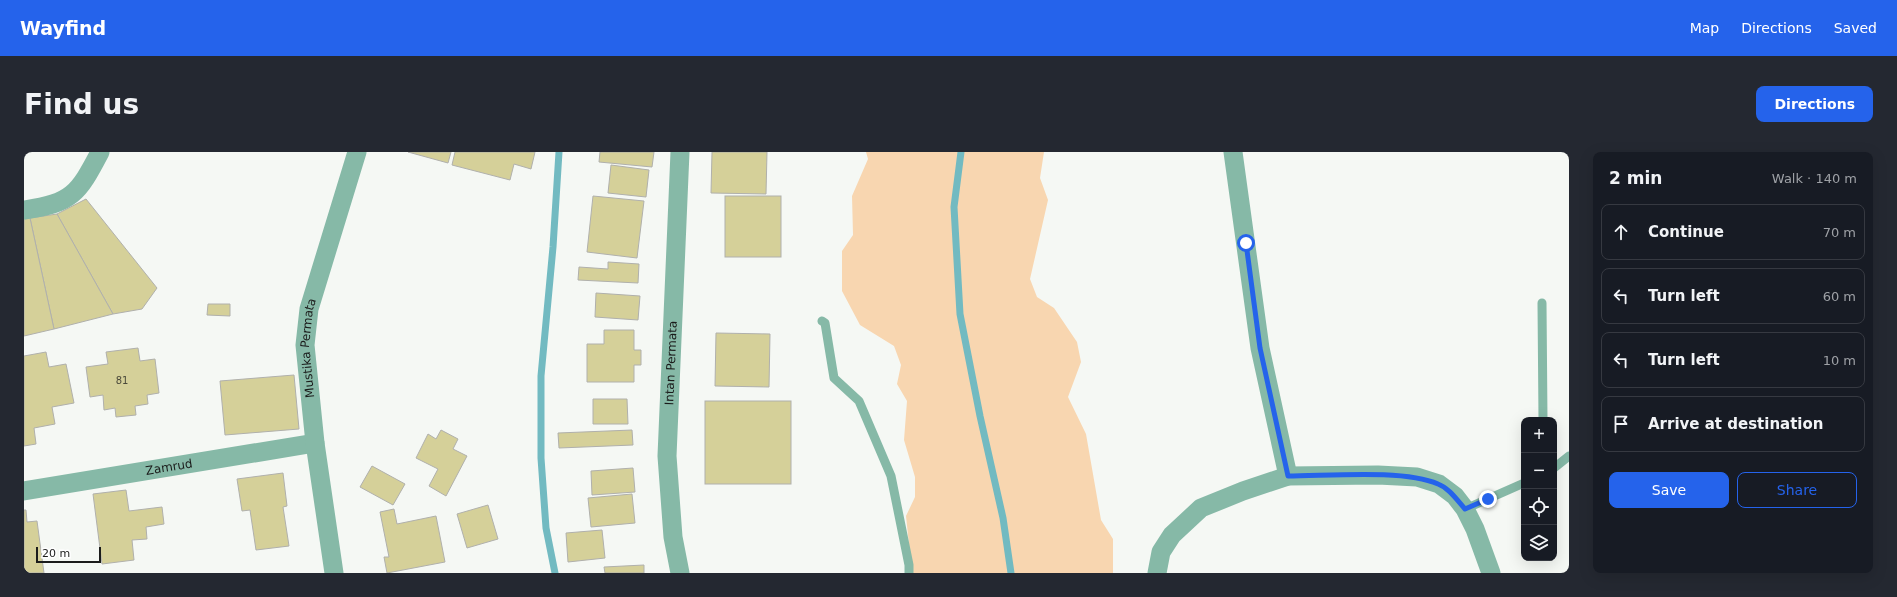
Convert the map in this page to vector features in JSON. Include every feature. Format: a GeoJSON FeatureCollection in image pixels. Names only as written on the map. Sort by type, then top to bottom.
{"type":"FeatureCollection","features":[{"type":"Feature","properties":{"kind":"street"},"geometry":{"type":"LineString","coordinates":[[24,210],[57,204],[71,197],[84,181],[100,152]]}},
{"type":"Feature","properties":{"kind":"street","name":"Mustika Permata"},"geometry":{"type":"LineString","coordinates":[[334,573],[315,444],[305,345],[309,309],[356,152]]}},
{"type":"Feature","properties":{"kind":"street","name":"Intan Permata"},"geometry":{"type":"LineString","coordinates":[[680,152],[667,456],[672,537],[680,573]]}},
{"type":"Feature","properties":{"kind":"street"},"geometry":{"type":"LineString","coordinates":[[1233,152],[1260,348],[1288,476]]}},
{"type":"Feature","properties":{"kind":"street","name":"Zamrud"},"geometry":{"type":"LineString","coordinates":[[24,491],[315,444]]}},
{"type":"Feature","properties":{"kind":"street"},"geometry":{"type":"LineString","coordinates":[[1157,573],[1161,552],[1172,535],[1201,508],[1243,491],[1288,476],[1378,475],[1417,477],[1439,484],[1455,496],[1465,509],[1475,529],[1491,573]]}},
{"type":"Feature","properties":{"kind":"lane"},"geometry":{"type":"LineString","coordinates":[[1542,302],[1543,417]]}},
{"type":"Feature","properties":{"kind":"lane"},"geometry":{"type":"LineString","coordinates":[[822,321],[825,325],[834,378],[859,401],[891,476],[909,565],[908,573]]}},
{"type":"Feature","properties":{"kind":"lane"},"geometry":{"type":"LineString","coordinates":[[1557,466],[1569,456]]}},
{"type":"Feature","properties":{"kind":"lane"},"geometry":{"type":"LineString","coordinates":[[1465,509],[1521,484]]}},
{"type":"Feature","properties":{"kind":"shaded area"},"geometry":{"type":"Polygon","coordinates":[[[866,152],[1044,152],[1040,178],[1048,200],[1030,279],[1037,297],[1054,308],[1077,342],[1081,362],[1068,397],[1086,434],[1101,520],[1113,539],[1113,573],[912,573],[906,516],[915,497],[915,477],[904,440],[907,401],[897,384],[901,365],[894,346],[860,325],[842,291],[842,251],[853,235],[852,196],[868,159],[866,152]]]}},
{"type":"Feature","properties":{"kind":"building"},"geometry":{"type":"Polygon","coordinates":[[[408,152],[451,152],[448,163],[408,152]]]}},
{"type":"Feature","properties":{"kind":"building"},"geometry":{"type":"Polygon","coordinates":[[[455,152],[535,152],[531,169],[514,164],[510,180],[452,165],[455,152]]]}},
{"type":"Feature","properties":{"kind":"building"},"geometry":{"type":"Polygon","coordinates":[[[600,152],[654,152],[652,167],[599,162],[600,152]]]}},
{"type":"Feature","properties":{"kind":"building"},"geometry":{"type":"Polygon","coordinates":[[[712,152],[767,152],[766,194],[711,193],[712,152]]]}},
{"type":"Feature","properties":{"kind":"building"},"geometry":{"type":"Polygon","coordinates":[[[611,165],[649,170],[646,197],[608,193],[611,165]]]}},
{"type":"Feature","properties":{"kind":"building"},"geometry":{"type":"Polygon","coordinates":[[[593,196],[644,201],[637,258],[587,252],[593,196]]]}},
{"type":"Feature","properties":{"kind":"building"},"geometry":{"type":"Polygon","coordinates":[[[725,196],[781,196],[781,257],[725,257],[725,196]]]}},
{"type":"Feature","properties":{"kind":"building"},"geometry":{"type":"Polygon","coordinates":[[[86,199],[157,288],[142,309],[113,314],[57,214],[86,199]]]}},
{"type":"Feature","properties":{"kind":"building"},"geometry":{"type":"Polygon","coordinates":[[[57,214],[113,314],[54,329],[30,218],[57,214]]]}},
{"type":"Feature","properties":{"kind":"building"},"geometry":{"type":"Polygon","coordinates":[[[30,218],[54,329],[24,336],[24,219],[30,218]]]}},
{"type":"Feature","properties":{"kind":"building"},"geometry":{"type":"Polygon","coordinates":[[[608,262],[639,264],[638,283],[578,280],[579,267],[608,269],[608,262]]]}},
{"type":"Feature","properties":{"kind":"building"},"geometry":{"type":"Polygon","coordinates":[[[596,293],[640,296],[638,320],[595,317],[596,293]]]}},
{"type":"Feature","properties":{"kind":"building"},"geometry":{"type":"Polygon","coordinates":[[[208,304],[230,304],[230,316],[207,315],[208,304]]]}},
{"type":"Feature","properties":{"kind":"building"},"geometry":{"type":"Polygon","coordinates":[[[604,330],[634,330],[634,350],[641,350],[641,365],[634,365],[634,382],[587,382],[587,344],[604,344],[604,330]]]}},
{"type":"Feature","properties":{"kind":"building"},"geometry":{"type":"Polygon","coordinates":[[[716,333],[770,334],[769,387],[715,386],[716,333]]]}},
{"type":"Feature","properties":{"kind":"building"},"geometry":{"type":"Polygon","coordinates":[[[138,348],[140,361],[155,359],[159,393],[147,395],[148,404],[135,406],[136,415],[116,417],[115,408],[104,410],[103,395],[90,397],[86,367],[108,364],[106,352],[138,348]]]}},
{"type":"Feature","properties":{"kind":"building"},"geometry":{"type":"Polygon","coordinates":[[[46,352],[49,367],[66,364],[74,403],[52,407],[55,424],[34,428],[36,444],[24,446],[24,356],[46,352]]]}},
{"type":"Feature","properties":{"kind":"building"},"geometry":{"type":"Polygon","coordinates":[[[294,375],[299,429],[225,435],[220,381],[294,375]]]}},
{"type":"Feature","properties":{"kind":"building"},"geometry":{"type":"Polygon","coordinates":[[[593,399],[627,399],[628,424],[593,424],[593,399]]]}},
{"type":"Feature","properties":{"kind":"building"},"geometry":{"type":"Polygon","coordinates":[[[705,401],[791,401],[791,484],[705,484],[705,401]]]}},
{"type":"Feature","properties":{"kind":"building"},"geometry":{"type":"Polygon","coordinates":[[[441,430],[458,439],[453,449],[467,456],[446,496],[429,486],[438,469],[416,458],[428,434],[436,439],[441,430]]]}},
{"type":"Feature","properties":{"kind":"building"},"geometry":{"type":"Polygon","coordinates":[[[632,430],[633,445],[559,448],[558,433],[632,430]]]}},
{"type":"Feature","properties":{"kind":"building"},"geometry":{"type":"Polygon","coordinates":[[[372,466],[405,484],[393,505],[360,487],[372,466]]]}},
{"type":"Feature","properties":{"kind":"building"},"geometry":{"type":"Polygon","coordinates":[[[633,468],[635,492],[592,495],[591,471],[633,468]]]}},
{"type":"Feature","properties":{"kind":"building"},"geometry":{"type":"Polygon","coordinates":[[[283,473],[287,506],[283,507],[289,546],[256,550],[250,510],[242,511],[237,479],[283,473]]]}},
{"type":"Feature","properties":{"kind":"building"},"geometry":{"type":"Polygon","coordinates":[[[126,490],[129,511],[162,507],[164,524],[146,527],[147,539],[132,540],[134,560],[102,564],[93,494],[126,490]]]}},
{"type":"Feature","properties":{"kind":"building"},"geometry":{"type":"Polygon","coordinates":[[[632,494],[635,523],[591,527],[588,498],[632,494]]]}},
{"type":"Feature","properties":{"kind":"building"},"geometry":{"type":"Polygon","coordinates":[[[488,505],[498,539],[467,548],[457,514],[488,505]]]}},
{"type":"Feature","properties":{"kind":"building"},"geometry":{"type":"Polygon","coordinates":[[[394,509],[397,524],[436,516],[445,562],[387,573],[384,557],[389,557],[380,512],[394,509]]]}},
{"type":"Feature","properties":{"kind":"building"},"geometry":{"type":"Polygon","coordinates":[[[24,510],[26,510],[27,522],[37,521],[44,573],[24,573],[24,510]]]}},
{"type":"Feature","properties":{"kind":"building"},"geometry":{"type":"Polygon","coordinates":[[[602,530],[605,558],[568,562],[566,533],[602,530]]]}},
{"type":"Feature","properties":{"kind":"building"},"geometry":{"type":"Polygon","coordinates":[[[644,565],[644,573],[605,573],[604,567],[644,565]]]}},
{"type":"Feature","properties":{"kind":"waterway"},"geometry":{"type":"LineString","coordinates":[[555,573],[546,528],[541,458],[541,376],[553,247],[559,152]]}},
{"type":"Feature","properties":{"kind":"waterway"},"geometry":{"type":"LineString","coordinates":[[961,152],[954,207],[960,314],[980,416],[1003,518],[1011,573]]}},
{"type":"Feature","properties":{"kind":"route"},"geometry":{"type":"LineString","coordinates":[[1246,243],[1260,348],[1288,476],[1378,475],[1417,477],[1439,484],[1455,496],[1465,509],[1488,499]]}}]}
